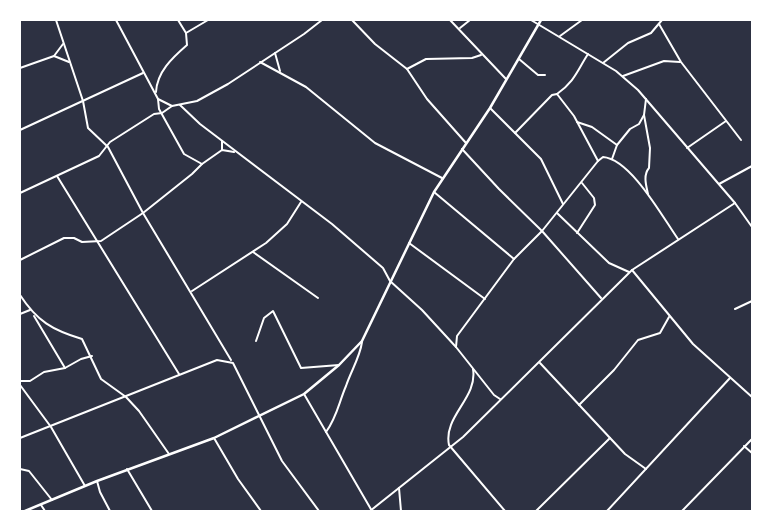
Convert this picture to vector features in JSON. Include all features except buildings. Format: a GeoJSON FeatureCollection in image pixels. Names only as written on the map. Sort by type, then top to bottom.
{"type":"FeatureCollection","features":[{"type":"Feature","properties":{"kind":"street"},"geometry":{"type":"LineString","coordinates":[[56,20],[83,101],[88,128],[108,147],[143,213],[192,291],[233,363],[282,461],[319,511]]}},
{"type":"Feature","properties":{"kind":"street"},"geometry":{"type":"LineString","coordinates":[[116,20],[156,94],[159,109],[184,154],[202,164]]}},
{"type":"Feature","properties":{"kind":"street"},"geometry":{"type":"LineString","coordinates":[[156,94],[156,83],[169,61],[187,45],[186,33],[178,20]]}},
{"type":"Feature","properties":{"kind":"street"},"geometry":{"type":"LineString","coordinates":[[186,33],[208,20]]}},
{"type":"Feature","properties":{"kind":"street"},"geometry":{"type":"LineString","coordinates":[[20,192],[99,156],[108,147],[110,142],[154,114],[162,113],[172,106],[197,101],[275,53],[322,20]]}},
{"type":"Feature","properties":{"kind":"street"},"geometry":{"type":"LineString","coordinates":[[352,20],[375,44],[407,69],[427,99],[466,143]]}},
{"type":"Feature","properties":{"kind":"street"},"geometry":{"type":"LineString","coordinates":[[450,20],[460,28],[481,55],[506,79]]}},
{"type":"Feature","properties":{"kind":"street"},"geometry":{"type":"LineString","coordinates":[[460,28],[470,20]]}},
{"type":"Feature","properties":{"kind":"street"},"geometry":{"type":"LineString","coordinates":[[532,20],[623,76],[646,99],[719,184],[752,227]]}},
{"type":"Feature","properties":{"kind":"street"},"geometry":{"type":"LineString","coordinates":[[326,432],[338,411],[360,351],[362,340],[434,192],[490,108],[541,20]]}},
{"type":"Feature","properties":{"kind":"street"},"geometry":{"type":"LineString","coordinates":[[560,36],[582,20]]}},
{"type":"Feature","properties":{"kind":"street"},"geometry":{"type":"LineString","coordinates":[[603,63],[628,43],[651,33],[662,20]]}},
{"type":"Feature","properties":{"kind":"street"},"geometry":{"type":"LineString","coordinates":[[660,24],[681,62],[741,140]]}},
{"type":"Feature","properties":{"kind":"street"},"geometry":{"type":"LineString","coordinates":[[21,66],[54,56],[63,44]]}},
{"type":"Feature","properties":{"kind":"street"},"geometry":{"type":"LineString","coordinates":[[275,53],[280,71]]}},
{"type":"Feature","properties":{"kind":"street"},"geometry":{"type":"LineString","coordinates":[[515,133],[552,95],[557,94],[568,86],[578,74],[588,54]]}},
{"type":"Feature","properties":{"kind":"street"},"geometry":{"type":"LineString","coordinates":[[407,69],[426,59],[472,58],[481,55]]}},
{"type":"Feature","properties":{"kind":"street"},"geometry":{"type":"LineString","coordinates":[[54,56],[70,62]]}},
{"type":"Feature","properties":{"kind":"street"},"geometry":{"type":"LineString","coordinates":[[519,59],[538,75],[545,75]]}},
{"type":"Feature","properties":{"kind":"street"},"geometry":{"type":"LineString","coordinates":[[623,76],[664,61],[681,62]]}},
{"type":"Feature","properties":{"kind":"street"},"geometry":{"type":"LineString","coordinates":[[260,62],[280,71],[306,87],[375,143],[442,178]]}},
{"type":"Feature","properties":{"kind":"street"},"geometry":{"type":"LineString","coordinates":[[20,130],[143,73]]}},
{"type":"Feature","properties":{"kind":"street"},"geometry":{"type":"LineString","coordinates":[[557,94],[577,122],[598,161]]}},
{"type":"Feature","properties":{"kind":"street"},"geometry":{"type":"LineString","coordinates":[[158,99],[172,106]]}},
{"type":"Feature","properties":{"kind":"street"},"geometry":{"type":"LineString","coordinates":[[646,99],[644,115],[650,148],[649,168],[646,171],[645,182],[648,196]]}},
{"type":"Feature","properties":{"kind":"street"},"geometry":{"type":"LineString","coordinates":[[180,105],[236,152],[332,224],[383,268],[390,281],[422,310],[456,347],[494,396],[500,400]]}},
{"type":"Feature","properties":{"kind":"street"},"geometry":{"type":"LineString","coordinates":[[490,108],[541,158],[563,204]]}},
{"type":"Feature","properties":{"kind":"street"},"geometry":{"type":"LineString","coordinates":[[612,159],[617,145],[630,130],[639,124],[644,115]]}},
{"type":"Feature","properties":{"kind":"street"},"geometry":{"type":"LineString","coordinates":[[688,148],[726,121]]}},
{"type":"Feature","properties":{"kind":"street"},"geometry":{"type":"LineString","coordinates":[[577,122],[592,127],[617,145]]}},
{"type":"Feature","properties":{"kind":"street"},"geometry":{"type":"LineString","coordinates":[[222,141],[222,150]]}},
{"type":"Feature","properties":{"kind":"street"},"geometry":{"type":"LineString","coordinates":[[462,149],[542,231],[601,298]]}},
{"type":"Feature","properties":{"kind":"street"},"geometry":{"type":"LineString","coordinates":[[20,260],[64,238],[74,238],[82,242],[101,241],[143,213],[202,164],[222,150],[236,152]]}},
{"type":"Feature","properties":{"kind":"street"},"geometry":{"type":"LineString","coordinates":[[456,347],[457,336],[514,259],[542,231],[603,157],[612,159],[637,181],[678,239]]}},
{"type":"Feature","properties":{"kind":"street"},"geometry":{"type":"LineString","coordinates":[[719,184],[752,166]]}},
{"type":"Feature","properties":{"kind":"street"},"geometry":{"type":"LineString","coordinates":[[57,176],[180,374]]}},
{"type":"Feature","properties":{"kind":"street"},"geometry":{"type":"LineString","coordinates":[[577,233],[595,205],[594,198],[582,183]]}},
{"type":"Feature","properties":{"kind":"street"},"geometry":{"type":"LineString","coordinates":[[434,192],[514,259]]}},
{"type":"Feature","properties":{"kind":"street"},"geometry":{"type":"LineString","coordinates":[[192,291],[254,252],[287,224],[301,202]]}},
{"type":"Feature","properties":{"kind":"street"},"geometry":{"type":"LineString","coordinates":[[304,394],[371,510],[462,437],[629,272],[735,203]]}},
{"type":"Feature","properties":{"kind":"street"},"geometry":{"type":"LineString","coordinates":[[557,213],[608,263],[629,272]]}},
{"type":"Feature","properties":{"kind":"street"},"geometry":{"type":"LineString","coordinates":[[409,243],[485,299]]}},
{"type":"Feature","properties":{"kind":"street"},"geometry":{"type":"LineString","coordinates":[[254,252],[318,298]]}},
{"type":"Feature","properties":{"kind":"street"},"geometry":{"type":"LineString","coordinates":[[632,270],[693,344],[752,397]]}},
{"type":"Feature","properties":{"kind":"street"},"geometry":{"type":"LineString","coordinates":[[20,295],[65,368]]}},
{"type":"Feature","properties":{"kind":"street"},"geometry":{"type":"LineString","coordinates":[[735,309],[752,301]]}},
{"type":"Feature","properties":{"kind":"street"},"geometry":{"type":"LineString","coordinates":[[20,314],[30,310]]}},
{"type":"Feature","properties":{"kind":"street"},"geometry":{"type":"LineString","coordinates":[[256,341],[264,318],[273,311],[301,368],[339,365]]}},
{"type":"Feature","properties":{"kind":"street"},"geometry":{"type":"LineString","coordinates":[[33,314],[55,330],[82,339],[92,356],[101,379],[126,397],[157,435],[169,454]]}},
{"type":"Feature","properties":{"kind":"street"},"geometry":{"type":"LineString","coordinates":[[579,405],[614,370],[638,340],[660,333],[670,316]]}},
{"type":"Feature","properties":{"kind":"street"},"geometry":{"type":"LineString","coordinates":[[25,511],[127,469],[214,438],[304,394],[339,365],[362,340]]}},
{"type":"Feature","properties":{"kind":"street"},"geometry":{"type":"LineString","coordinates":[[20,381],[30,381],[44,372],[65,368],[92,356]]}},
{"type":"Feature","properties":{"kind":"street"},"geometry":{"type":"LineString","coordinates":[[20,438],[217,360],[233,363]]}},
{"type":"Feature","properties":{"kind":"street"},"geometry":{"type":"LineString","coordinates":[[539,362],[625,454],[646,469]]}},
{"type":"Feature","properties":{"kind":"street"},"geometry":{"type":"LineString","coordinates":[[473,369],[473,384],[448,430],[448,439],[450,446],[505,511]]}},
{"type":"Feature","properties":{"kind":"street"},"geometry":{"type":"LineString","coordinates":[[608,511],[730,378]]}},
{"type":"Feature","properties":{"kind":"street"},"geometry":{"type":"LineString","coordinates":[[20,385],[51,427],[85,486]]}},
{"type":"Feature","properties":{"kind":"street"},"geometry":{"type":"LineString","coordinates":[[214,438],[238,479],[260,510],[257,511]]}},
{"type":"Feature","properties":{"kind":"street"},"geometry":{"type":"LineString","coordinates":[[536,511],[610,438]]}},
{"type":"Feature","properties":{"kind":"street"},"geometry":{"type":"LineString","coordinates":[[682,511],[752,439]]}},
{"type":"Feature","properties":{"kind":"street"},"geometry":{"type":"LineString","coordinates":[[744,446],[752,453]]}},
{"type":"Feature","properties":{"kind":"street"},"geometry":{"type":"LineString","coordinates":[[20,469],[29,471],[52,500]]}},
{"type":"Feature","properties":{"kind":"street"},"geometry":{"type":"LineString","coordinates":[[127,469],[152,511]]}},
{"type":"Feature","properties":{"kind":"street"},"geometry":{"type":"LineString","coordinates":[[97,481],[100,492],[110,511]]}},
{"type":"Feature","properties":{"kind":"street"},"geometry":{"type":"LineString","coordinates":[[399,488],[401,511]]}},
{"type":"Feature","properties":{"kind":"street"},"geometry":{"type":"LineString","coordinates":[[41,504],[45,511]]}}]}
